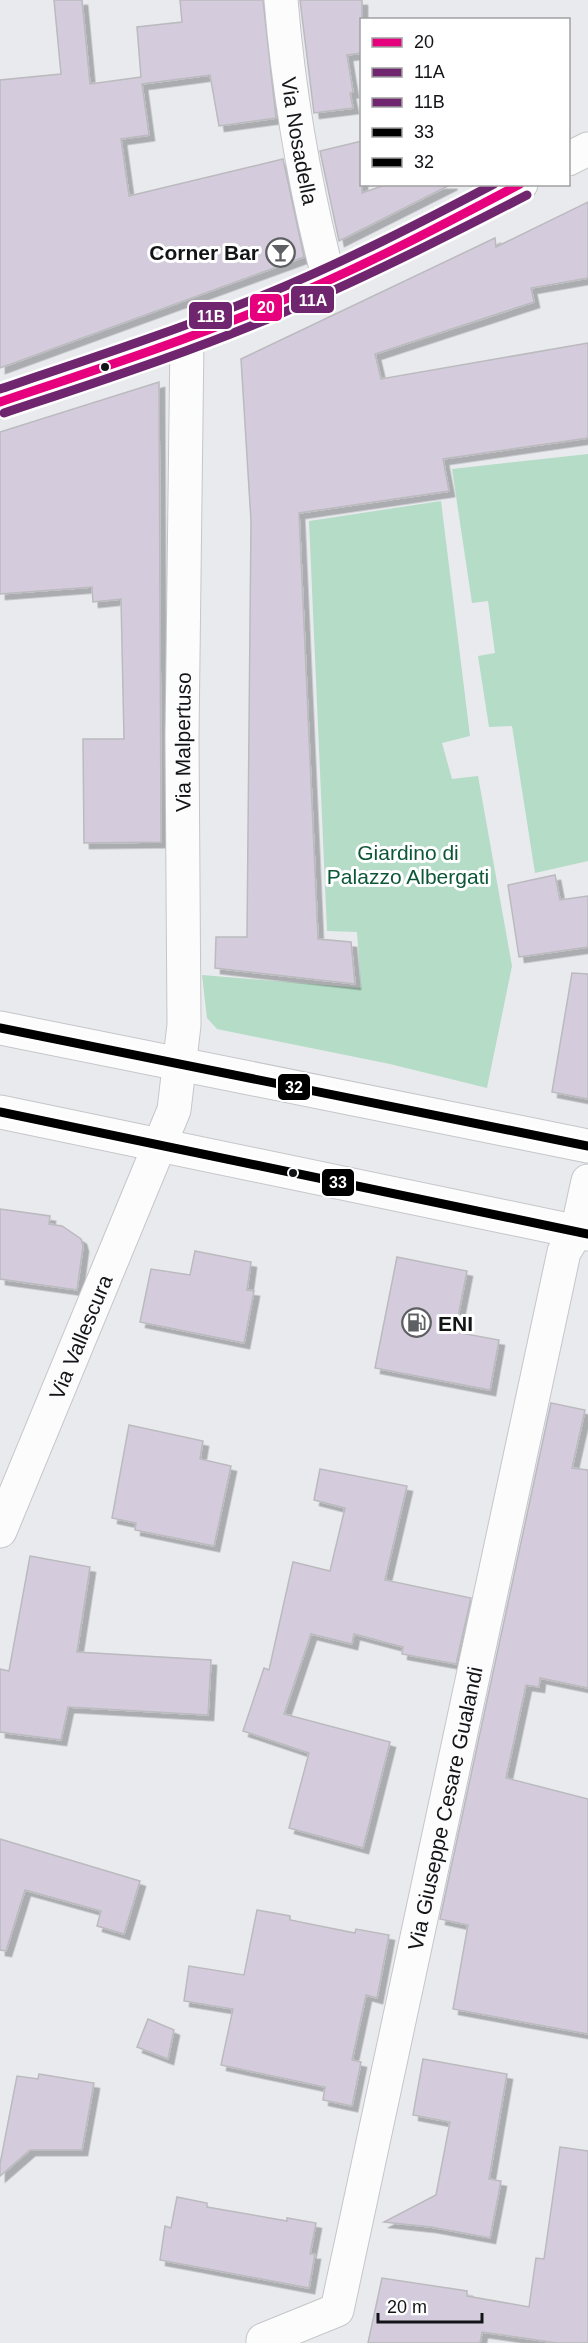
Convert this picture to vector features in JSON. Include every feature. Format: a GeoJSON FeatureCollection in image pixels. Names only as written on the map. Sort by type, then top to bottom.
{"type":"FeatureCollection","features":[{"type":"Feature","properties":{"kind":"street","name":"Via Nosadella"},"geometry":{"type":"LineString","coordinates":[[281,0],[300,150],[329,280]]}},
{"type":"Feature","properties":{"kind":"street"},"geometry":{"type":"LineString","coordinates":[[570,158],[588,148]]}},
{"type":"Feature","properties":{"kind":"street"},"geometry":{"type":"LineString","coordinates":[[0,402],[187,338],[329,280],[517,186]]}},
{"type":"Feature","properties":{"kind":"street","name":"Via Malpertuso"},"geometry":{"type":"LineString","coordinates":[[160,1144],[174,1110],[184,1025],[182,736],[187,338]]}},
{"type":"Feature","properties":{"kind":"street"},"geometry":{"type":"LineString","coordinates":[[0,1028],[588,1146]]}},
{"type":"Feature","properties":{"kind":"street"},"geometry":{"type":"LineString","coordinates":[[0,1112],[583,1232],[588,1181]]}},
{"type":"Feature","properties":{"kind":"street","name":"Via Vallescura"},"geometry":{"type":"LineString","coordinates":[[0,1531],[160,1144]]}},
{"type":"Feature","properties":{"kind":"street","name":"Via Giuseppe Cesare Gualandi"},"geometry":{"type":"LineString","coordinates":[[263,2343],[263,2340],[337,2310],[564,1252],[583,1232]]}},
{"type":"Feature","properties":{"kind":"green space"},"geometry":{"type":"Polygon","coordinates":[[[588,454],[588,861],[535,873],[512,726],[489,727],[478,656],[495,653],[488,601],[472,603],[452,469],[588,454]]]}},
{"type":"Feature","properties":{"kind":"green space","name":"Giardino di Palazzo Albergati"},"geometry":{"type":"Polygon","coordinates":[[[441,501],[470,736],[442,743],[452,779],[478,776],[512,966],[487,1088],[390,1064],[217,1029],[207,1018],[202,975],[361,988],[357,932],[327,931],[309,521],[441,501]]]}},
{"type":"Feature","properties":{"kind":"building"},"geometry":{"type":"Polygon","coordinates":[[[54,0],[82,0],[90,84],[141,77],[137,27],[182,22],[180,0],[263,0],[276,118],[219,126],[210,75],[142,84],[149,135],[121,139],[129,196],[283,159],[304,257],[0,368],[0,80],[61,74],[54,0]]]}},
{"type":"Feature","properties":{"kind":"building"},"geometry":{"type":"Polygon","coordinates":[[[300,0],[362,0],[360,53],[347,55],[353,108],[314,113],[300,0]]]}},
{"type":"Feature","properties":{"kind":"building"},"geometry":{"type":"Polygon","coordinates":[[[360,141],[362,193],[382,186],[448,186],[339,241],[320,151],[360,141]]]}},
{"type":"Feature","properties":{"kind":"building"},"geometry":{"type":"Polygon","coordinates":[[[588,202],[588,278],[531,288],[534,302],[375,354],[381,379],[588,343],[588,438],[443,459],[449,491],[299,513],[318,939],[351,942],[355,984],[215,968],[216,937],[247,937],[251,521],[241,359],[495,238],[496,247],[588,202]]]}},
{"type":"Feature","properties":{"kind":"building"},"geometry":{"type":"Polygon","coordinates":[[[159,382],[161,842],[84,843],[83,739],[124,739],[121,599],[93,602],[92,587],[0,594],[0,432],[159,382]]]}},
{"type":"Feature","properties":{"kind":"building"},"geometry":{"type":"Polygon","coordinates":[[[555,875],[560,900],[588,896],[588,947],[519,957],[508,885],[555,875]]]}},
{"type":"Feature","properties":{"kind":"building"},"geometry":{"type":"Polygon","coordinates":[[[572,973],[588,974],[588,1099],[552,1092],[572,973]]]}},
{"type":"Feature","properties":{"kind":"building"},"geometry":{"type":"Polygon","coordinates":[[[0,1209],[50,1216],[49,1224],[62,1226],[81,1239],[83,1246],[77,1290],[0,1279],[0,1209]]]}},
{"type":"Feature","properties":{"kind":"building"},"geometry":{"type":"Polygon","coordinates":[[[195,1251],[251,1262],[247,1290],[254,1291],[244,1343],[140,1322],[151,1269],[190,1275],[195,1251]]]}},
{"type":"Feature","properties":{"kind":"building"},"geometry":{"type":"Polygon","coordinates":[[[397,1257],[467,1271],[455,1332],[499,1340],[490,1390],[375,1368],[397,1257]]]}},
{"type":"Feature","properties":{"kind":"building"},"geometry":{"type":"Polygon","coordinates":[[[551,1403],[585,1410],[572,1468],[588,1470],[588,1688],[540,1678],[539,1687],[526,1685],[506,1778],[588,1799],[588,2034],[453,2009],[468,1925],[440,1919],[551,1403]]]}},
{"type":"Feature","properties":{"kind":"building"},"geometry":{"type":"Polygon","coordinates":[[[129,1425],[203,1441],[200,1459],[231,1466],[214,1546],[135,1530],[136,1523],[112,1518],[129,1425]]]}},
{"type":"Feature","properties":{"kind":"building"},"geometry":{"type":"Polygon","coordinates":[[[320,1469],[407,1486],[385,1580],[471,1598],[456,1664],[402,1654],[403,1647],[354,1634],[352,1644],[311,1634],[284,1714],[390,1742],[363,1848],[289,1828],[309,1753],[243,1731],[264,1668],[269,1670],[293,1562],[330,1571],[345,1508],[314,1500],[320,1469]]]}},
{"type":"Feature","properties":{"kind":"building"},"geometry":{"type":"Polygon","coordinates":[[[30,1556],[90,1567],[77,1652],[211,1660],[208,1715],[68,1707],[61,1740],[0,1732],[0,1669],[9,1671],[30,1556]]]}},
{"type":"Feature","properties":{"kind":"building"},"geometry":{"type":"Polygon","coordinates":[[[0,1839],[140,1881],[124,1934],[97,1926],[101,1911],[25,1890],[6,1951],[0,1950],[0,1839]]]}},
{"type":"Feature","properties":{"kind":"building"},"geometry":{"type":"Polygon","coordinates":[[[257,1910],[290,1916],[290,1920],[355,1933],[356,1929],[389,1935],[377,1998],[366,1995],[352,2060],[361,2062],[352,2106],[323,2100],[325,2087],[221,2065],[233,2009],[184,2001],[189,1966],[244,1975],[257,1910]]]}},
{"type":"Feature","properties":{"kind":"building"},"geometry":{"type":"Polygon","coordinates":[[[148,2019],[174,2030],[168,2059],[137,2047],[148,2019]]]}},
{"type":"Feature","properties":{"kind":"building"},"geometry":{"type":"Polygon","coordinates":[[[423,2059],[507,2074],[489,2179],[501,2181],[490,2238],[431,2227],[384,2222],[436,2195],[450,2122],[413,2115],[423,2059]]]}},
{"type":"Feature","properties":{"kind":"building"},"geometry":{"type":"Polygon","coordinates":[[[39,2074],[94,2083],[82,2150],[30,2150],[0,2176],[0,2164],[17,2076],[38,2079],[39,2074]]]}},
{"type":"Feature","properties":{"kind":"building"},"geometry":{"type":"Polygon","coordinates":[[[560,2147],[588,2151],[588,2343],[557,2343],[482,2332],[480,2343],[368,2343],[382,2278],[467,2291],[467,2296],[529,2307],[536,2258],[544,2259],[560,2147]]]}},
{"type":"Feature","properties":{"kind":"building"},"geometry":{"type":"Polygon","coordinates":[[[177,2197],[207,2203],[207,2207],[287,2221],[287,2218],[316,2223],[310,2254],[315,2254],[309,2288],[160,2260],[165,2226],[171,2228],[177,2197]]]}},
{"type":"Feature","properties":{"kind":"transit line","name":"11B"},"geometry":{"type":"LineString","coordinates":[[0,389],[169,331],[269,293],[383,241],[490,186]]}},
{"type":"Feature","properties":{"kind":"transit line","name":"20"},"geometry":{"type":"LineString","coordinates":[[0,402],[172,343],[306,291],[429,232],[516,186]]}},
{"type":"Feature","properties":{"kind":"transit line","name":"11A"},"geometry":{"type":"LineString","coordinates":[[4,413],[179,354],[282,313],[405,257],[527,195]]}},
{"type":"Feature","properties":{"kind":"transit line","name":"32"},"geometry":{"type":"LineString","coordinates":[[0,1028],[588,1146]]}},
{"type":"Feature","properties":{"kind":"transit line","name":"33"},"geometry":{"type":"LineString","coordinates":[[0,1112],[588,1234]]}},
{"type":"Feature","properties":{"kind":"place","name":"Corner Bar"},"geometry":{"type":"Point","coordinates":[280,252]}},
{"type":"Feature","properties":{"kind":"place","name":"ENI"},"geometry":{"type":"Point","coordinates":[417,1323]}}]}
